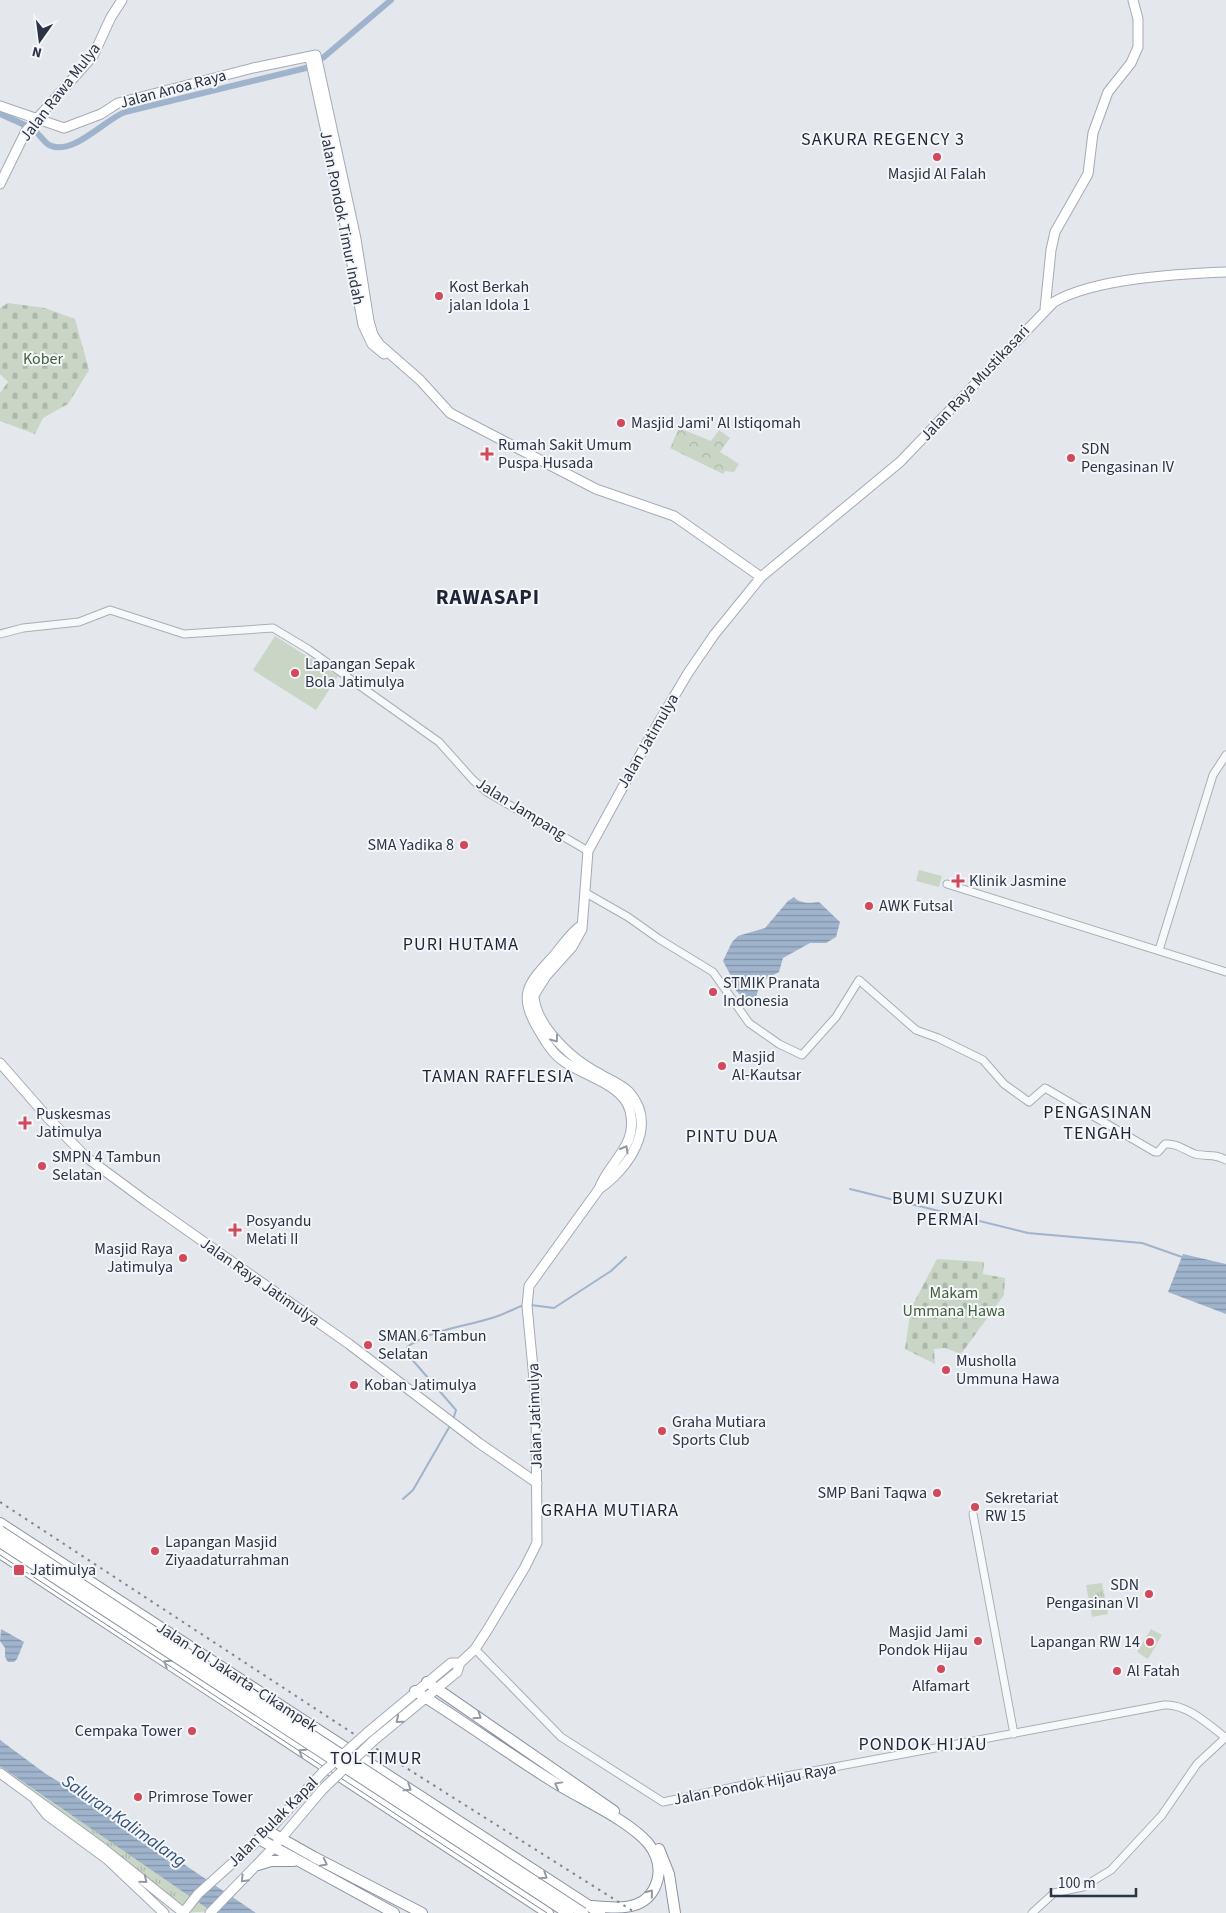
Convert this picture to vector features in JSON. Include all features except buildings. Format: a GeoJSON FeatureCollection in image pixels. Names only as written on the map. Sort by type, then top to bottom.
{"type":"FeatureCollection","features":[{"type":"Feature","properties":{"kind":"highway","name":"Jalan Tol Jakarta–Cikampek"},"geometry":{"type":"LineString","coordinates":[[0,1523],[586,1909],[600,1913]]}},
{"type":"Feature","properties":{"kind":"highway"},"geometry":{"type":"LineString","coordinates":[[0,1532],[586,1909],[624,1908],[635,1905],[647,1898],[659,1874],[656,1854],[648,1844],[630,1828],[553,1782],[453,1714],[415,1691]]}},
{"type":"Feature","properties":{"kind":"highway"},"geometry":{"type":"LineString","coordinates":[[0,1542],[568,1913]]}},
{"type":"Feature","properties":{"kind":"highway","name":"Jalan Tol Jakarta–Cikampek"},"geometry":{"type":"LineString","coordinates":[[0,1553],[548,1913]]}},
{"type":"Feature","properties":{"kind":"highway"},"geometry":{"type":"LineString","coordinates":[[427,1682],[538,1756],[650,1838],[662,1853],[675,1913]]}},
{"type":"Feature","properties":{"kind":"highway"},"geometry":{"type":"LineString","coordinates":[[453,1714],[460,1704]]}},
{"type":"Feature","properties":{"kind":"highway"},"geometry":{"type":"LineString","coordinates":[[396,1814],[536,1913]]}},
{"type":"Feature","properties":{"kind":"highway"},"geometry":{"type":"LineString","coordinates":[[268,1830],[281,1839],[422,1913]]}},
{"type":"Feature","properties":{"kind":"highway"},"geometry":{"type":"LineString","coordinates":[[259,1839],[394,1913]]}},
{"type":"Feature","properties":{"kind":"highway"},"geometry":{"type":"LineString","coordinates":[[258,1864],[279,1860],[298,1862]]}},
{"type":"Feature","properties":{"kind":"main road","name":"Jalan Rawa Mulya"},"geometry":{"type":"LineString","coordinates":[[0,184],[26,131],[92,56],[111,17],[122,0]]}},
{"type":"Feature","properties":{"kind":"main road"},"geometry":{"type":"LineString","coordinates":[[1045,309],[1051,250],[1055,232],[1088,174],[1093,133],[1108,92],[1131,63],[1138,47],[1138,19],[1133,0]]}},
{"type":"Feature","properties":{"kind":"main road","name":"Jalan Anoa Raya"},"geometry":{"type":"LineString","coordinates":[[0,106],[34,121],[64,128],[101,114],[118,103],[148,95],[253,68],[314,62]]}},
{"type":"Feature","properties":{"kind":"main road","name":"Jalan Pondok Timur Indah"},"geometry":{"type":"LineString","coordinates":[[314,62],[364,325],[374,347],[400,362],[420,380],[450,413],[596,489],[674,516],[761,577]]}},
{"type":"Feature","properties":{"kind":"main road","name":"Jalan Raya Mustikasari"},"geometry":{"type":"LineString","coordinates":[[761,577],[900,462],[936,427],[973,384],[1045,309],[1064,296],[1085,288],[1186,274],[1226,272]]}},
{"type":"Feature","properties":{"kind":"main road","name":"Jalan Jatimulya"},"geometry":{"type":"LineString","coordinates":[[475,1648],[525,1567],[537,1543],[536,1400],[527,1302],[529,1286],[599,1189],[618,1173],[637,1147],[640,1128],[639,1114],[633,1098],[626,1090],[575,1060],[560,1046],[540,1018],[534,1000],[536,989],[580,935],[586,893],[588,850],[618,792],[688,673],[714,635],[761,577]]}},
{"type":"Feature","properties":{"kind":"main road","name":"Jalan Raya Jatimulya"},"geometry":{"type":"LineString","coordinates":[[0,1063],[49,1119],[86,1157],[349,1344],[452,1423],[537,1483]]}},
{"type":"Feature","properties":{"kind":"main road","name":"Jalan Bulak Kapal"},"geometry":{"type":"LineString","coordinates":[[210,1913],[273,1848],[322,1790],[373,1741],[457,1672],[460,1663],[475,1648]]}},
{"type":"Feature","properties":{"kind":"main road","name":"Jalan Bulak Kapal"},"geometry":{"type":"LineString","coordinates":[[184,1911],[214,1879],[268,1830],[323,1772],[415,1691],[451,1663],[460,1663]]}},
{"type":"Feature","properties":{"kind":"main road"},"geometry":{"type":"LineString","coordinates":[[0,1773],[35,1798],[125,1870],[184,1911]]}},
{"type":"Feature","properties":{"kind":"main road"},"geometry":{"type":"LineString","coordinates":[[125,1870],[164,1913]]}},
{"type":"Feature","properties":{"kind":"street","name":"Jalan Jampang"},"geometry":{"type":"LineString","coordinates":[[0,634],[23,628],[78,622],[110,610],[184,634],[273,628],[308,648],[439,742],[473,780],[487,792],[588,850]]}},
{"type":"Feature","properties":{"kind":"street"},"geometry":{"type":"LineString","coordinates":[[1159,950],[1213,775],[1226,755]]}},
{"type":"Feature","properties":{"kind":"street"},"geometry":{"type":"LineString","coordinates":[[947,884],[1226,972]]}},
{"type":"Feature","properties":{"kind":"street"},"geometry":{"type":"LineString","coordinates":[[586,893],[628,916],[659,939],[713,972],[749,1023],[779,1044],[802,1055],[836,1017],[859,980],[916,1030],[938,1038],[983,1060],[1004,1084],[1029,1102],[1045,1088],[1155,1152],[1158,1152],[1165,1144],[1170,1144],[1194,1153],[1216,1155],[1226,1160]]}},
{"type":"Feature","properties":{"kind":"street"},"geometry":{"type":"LineString","coordinates":[[973,1514],[1014,1734]]}},
{"type":"Feature","properties":{"kind":"street","name":"Jalan Pondok Hijau Raya"},"geometry":{"type":"LineString","coordinates":[[475,1648],[561,1737],[663,1802],[776,1778],[1170,1705],[1187,1711],[1226,1738]]}},
{"type":"Feature","properties":{"kind":"street"},"geometry":{"type":"LineString","coordinates":[[1032,1913],[1054,1893],[1083,1887],[1112,1870],[1162,1815],[1197,1764],[1226,1738]]}},
{"type":"Feature","properties":{"kind":"green space","name":"Kober"},"geometry":{"type":"Polygon","coordinates":[[[8,303],[45,308],[75,319],[89,370],[68,404],[43,418],[35,434],[0,421],[0,393],[8,382],[0,374],[0,308],[8,303]]]}},
{"type":"Feature","properties":{"kind":"green space"},"geometry":{"type":"Polygon","coordinates":[[[679,428],[711,441],[719,430],[730,438],[720,452],[739,464],[734,472],[725,471],[723,474],[670,448],[679,428]]]}},
{"type":"Feature","properties":{"kind":"green space","name":"Lapangan Sepak Bola Jatimulya"},"geometry":{"type":"Polygon","coordinates":[[[275,636],[338,676],[316,710],[253,670],[275,636]]]}},
{"type":"Feature","properties":{"kind":"green space"},"geometry":{"type":"Polygon","coordinates":[[[919,870],[942,876],[939,887],[916,881],[919,870]]]}},
{"type":"Feature","properties":{"kind":"green space","name":"Makam Ummana Hawa"},"geometry":{"type":"Polygon","coordinates":[[[937,1259],[984,1262],[983,1274],[1005,1278],[1004,1295],[961,1354],[945,1348],[934,1349],[935,1364],[905,1349],[911,1308],[937,1259]]]}},
{"type":"Feature","properties":{"kind":"green space"},"geometry":{"type":"Polygon","coordinates":[[[1102,1583],[1108,1614],[1092,1617],[1086,1585],[1102,1583]]]}},
{"type":"Feature","properties":{"kind":"green space","name":"Lapangan RW 14"},"geometry":{"type":"Polygon","coordinates":[[[1151,1629],[1162,1635],[1148,1659],[1137,1652],[1151,1629]]]}},
{"type":"Feature","properties":{"kind":"green space"},"geometry":{"type":"Polygon","coordinates":[[[0,1766],[212,1911],[184,1913],[0,1773],[0,1766]]]}},
{"type":"Feature","properties":{"kind":"water"},"geometry":{"type":"Polygon","coordinates":[[[794,897],[802,902],[819,902],[840,922],[836,937],[826,943],[810,943],[783,958],[779,972],[760,982],[756,998],[748,1003],[729,983],[731,976],[723,961],[732,942],[738,936],[765,928],[788,901],[794,897]]]}},
{"type":"Feature","properties":{"kind":"water"},"geometry":{"type":"Polygon","coordinates":[[[1183,1254],[1226,1264],[1226,1314],[1168,1292],[1183,1254]]]}},
{"type":"Feature","properties":{"kind":"water"},"geometry":{"type":"Polygon","coordinates":[[[1,1629],[24,1642],[14,1662],[8,1662],[5,1657],[5,1648],[0,1641],[1,1629]]]}},
{"type":"Feature","properties":{"kind":"water"},"geometry":{"type":"Polygon","coordinates":[[[0,1740],[46,1774],[86,1798],[256,1913],[214,1913],[0,1766],[0,1740]]]}},
{"type":"Feature","properties":{"kind":"waterway"},"geometry":{"type":"LineString","coordinates":[[0,114],[31,128],[49,145],[58,147],[68,146],[78,142],[125,112],[306,68],[324,57],[391,0]]}},
{"type":"Feature","properties":{"kind":"waterway"},"geometry":{"type":"LineString","coordinates":[[850,1189],[1028,1233],[1142,1243],[1182,1257]]}},
{"type":"Feature","properties":{"kind":"waterway"},"geometry":{"type":"LineString","coordinates":[[531,1305],[554,1308],[611,1271],[626,1257]]}},
{"type":"Feature","properties":{"kind":"waterway"},"geometry":{"type":"LineString","coordinates":[[453,1420],[456,1410],[409,1356],[407,1347],[439,1332],[486,1320],[524,1305]]}},
{"type":"Feature","properties":{"kind":"waterway"},"geometry":{"type":"LineString","coordinates":[[403,1499],[413,1490],[451,1424]]}},
{"type":"Feature","properties":{"kind":"tram line"},"geometry":{"type":"LineString","coordinates":[[0,1555],[547,1913]]}},
{"type":"Feature","properties":{"kind":"railway"},"geometry":{"type":"LineString","coordinates":[[0,1502],[389,1757],[636,1913]]}},
{"type":"Feature","properties":{"kind":"place","name":"Masjid Al Falah"},"geometry":{"type":"Point","coordinates":[937,157]}},
{"type":"Feature","properties":{"kind":"place","name":"Kost Berkah jalan Idola 1"},"geometry":{"type":"Point","coordinates":[439,296]}},
{"type":"Feature","properties":{"kind":"place","name":"Masjid Jami' Al Istiqomah"},"geometry":{"type":"Point","coordinates":[621,423]}},
{"type":"Feature","properties":{"kind":"place","name":"Rumah Sakit Umum Puspa Husada"},"geometry":{"type":"Point","coordinates":[487,454]}},
{"type":"Feature","properties":{"kind":"place","name":"SDN Pengasinan IV"},"geometry":{"type":"Point","coordinates":[1071,458]}},
{"type":"Feature","properties":{"kind":"place","name":"Lapangan Sepak Bola Jatimulya"},"geometry":{"type":"Point","coordinates":[295,673]}},
{"type":"Feature","properties":{"kind":"place","name":"SMA Yadika 8"},"geometry":{"type":"Point","coordinates":[464,845]}},
{"type":"Feature","properties":{"kind":"place","name":"Klinik Jasmine"},"geometry":{"type":"Point","coordinates":[958,881]}},
{"type":"Feature","properties":{"kind":"place","name":"AWK Futsal"},"geometry":{"type":"Point","coordinates":[869,906]}},
{"type":"Feature","properties":{"kind":"place","name":"STMIK Pranata Indonesia"},"geometry":{"type":"Point","coordinates":[713,992]}},
{"type":"Feature","properties":{"kind":"place","name":"Masjid Al-Kautsar"},"geometry":{"type":"Point","coordinates":[722,1066]}},
{"type":"Feature","properties":{"kind":"place","name":"Puskesmas Jatimulya"},"geometry":{"type":"Point","coordinates":[25,1123]}},
{"type":"Feature","properties":{"kind":"place","name":"SMPN 4 Tambun Selatan"},"geometry":{"type":"Point","coordinates":[42,1166]}},
{"type":"Feature","properties":{"kind":"place","name":"Posyandu Melati II"},"geometry":{"type":"Point","coordinates":[235,1230]}},
{"type":"Feature","properties":{"kind":"place","name":"Masjid Raya Jatimulya"},"geometry":{"type":"Point","coordinates":[183,1258]}},
{"type":"Feature","properties":{"kind":"place","name":"SMAN 6 Tambun Selatan"},"geometry":{"type":"Point","coordinates":[368,1345]}},
{"type":"Feature","properties":{"kind":"place","name":"Musholla Ummuna Hawa"},"geometry":{"type":"Point","coordinates":[946,1370]}},
{"type":"Feature","properties":{"kind":"place","name":"Koban Jatimulya"},"geometry":{"type":"Point","coordinates":[354,1385]}},
{"type":"Feature","properties":{"kind":"place","name":"Graha Mutiara Sports Club"},"geometry":{"type":"Point","coordinates":[662,1431]}},
{"type":"Feature","properties":{"kind":"place","name":"SMP Bani Taqwa"},"geometry":{"type":"Point","coordinates":[937,1493]}},
{"type":"Feature","properties":{"kind":"place","name":"Sekretariat RW 15"},"geometry":{"type":"Point","coordinates":[975,1507]}},
{"type":"Feature","properties":{"kind":"place","name":"Lapangan Masjid Ziyaadaturrahman"},"geometry":{"type":"Point","coordinates":[155,1551]}},
{"type":"Feature","properties":{"kind":"place","name":"Jatimulya"},"geometry":{"type":"Point","coordinates":[19,1570]}},
{"type":"Feature","properties":{"kind":"place","name":"SDN Pengasinan VI"},"geometry":{"type":"Point","coordinates":[1149,1594]}},
{"type":"Feature","properties":{"kind":"place","name":"Masjid Jami Pondok Hijau"},"geometry":{"type":"Point","coordinates":[978,1641]}},
{"type":"Feature","properties":{"kind":"place","name":"Lapangan RW 14"},"geometry":{"type":"Point","coordinates":[1150,1642]}},
{"type":"Feature","properties":{"kind":"place","name":"Alfamart"},"geometry":{"type":"Point","coordinates":[941,1669]}},
{"type":"Feature","properties":{"kind":"place","name":"Al Fatah"},"geometry":{"type":"Point","coordinates":[1117,1671]}},
{"type":"Feature","properties":{"kind":"place","name":"Cempaka Tower"},"geometry":{"type":"Point","coordinates":[192,1731]}},
{"type":"Feature","properties":{"kind":"place","name":"Primrose Tower"},"geometry":{"type":"Point","coordinates":[138,1797]}},
{"type":"Feature","properties":{"kind":"district","name":"SAKURA REGENCY 3"},"geometry":{"type":"Point","coordinates":[883,139]}},
{"type":"Feature","properties":{"kind":"district","name":"RAWASAPI"},"geometry":{"type":"Point","coordinates":[488,597]}},
{"type":"Feature","properties":{"kind":"district","name":"PURI HUTAMA"},"geometry":{"type":"Point","coordinates":[461,944]}},
{"type":"Feature","properties":{"kind":"district","name":"TAMAN RAFFLESIA"},"geometry":{"type":"Point","coordinates":[498,1076]}},
{"type":"Feature","properties":{"kind":"district","name":"PENGASINAN TENGAH"},"geometry":{"type":"Point","coordinates":[1098,1122]}},
{"type":"Feature","properties":{"kind":"district","name":"PINTU DUA"},"geometry":{"type":"Point","coordinates":[732,1136]}},
{"type":"Feature","properties":{"kind":"district","name":"BUMI SUZUKI PERMAI"},"geometry":{"type":"Point","coordinates":[948,1208]}},
{"type":"Feature","properties":{"kind":"district","name":"GRAHA MUTIARA"},"geometry":{"type":"Point","coordinates":[610,1510]}},
{"type":"Feature","properties":{"kind":"district","name":"PONDOK HIJAU"},"geometry":{"type":"Point","coordinates":[923,1744]}},
{"type":"Feature","properties":{"kind":"district","name":"TOL TIMUR"},"geometry":{"type":"Point","coordinates":[376,1758]}},
{"type":"Feature","properties":{"kind":"water label","name":"Saluran Kalimalang"},"geometry":{"type":"Point","coordinates":[124,1821]}}]}
